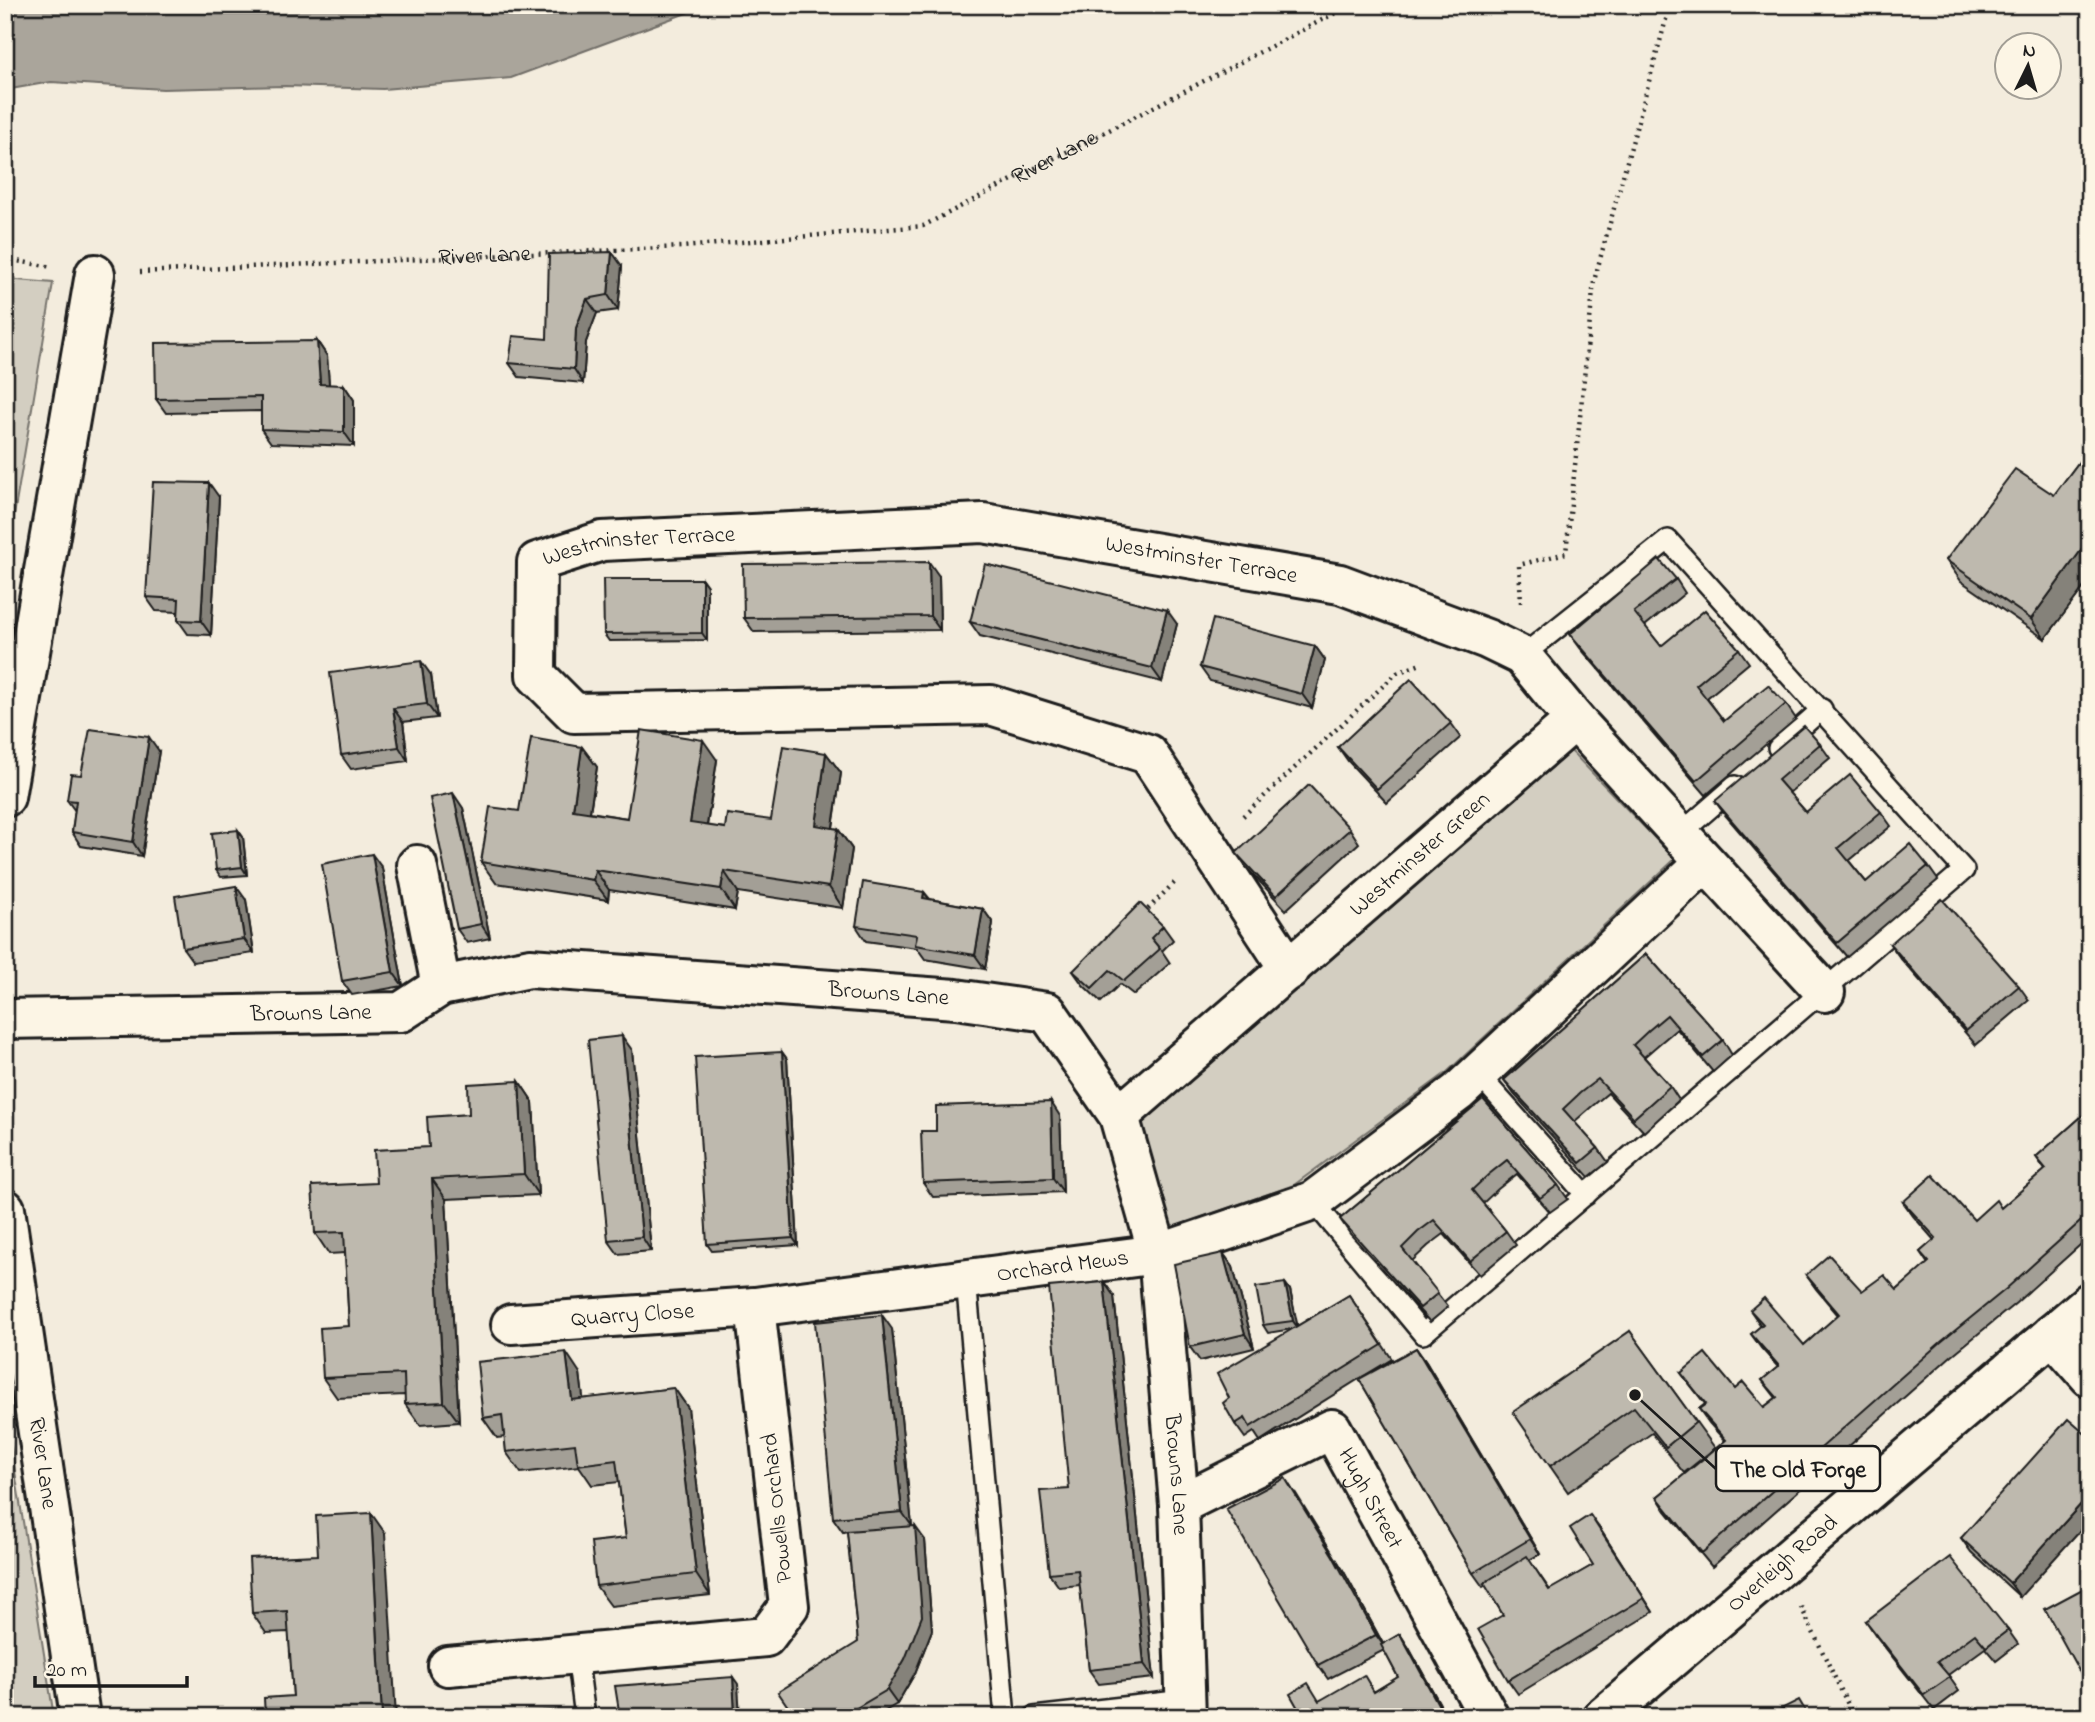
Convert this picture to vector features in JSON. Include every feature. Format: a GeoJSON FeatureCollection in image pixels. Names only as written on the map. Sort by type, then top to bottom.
{"type":"FeatureCollection","features":[{"type":"Feature","properties":{"kind":"street"},"geometry":{"type":"LineString","coordinates":[[5,797],[95,274]]}},
{"type":"Feature","properties":{"kind":"street","name":"Westminster Terrace"},"geometry":{"type":"LineString","coordinates":[[1290,970],[1148,754],[991,705],[575,713],[536,676],[537,562],[602,541],[983,523],[1340,583],[1487,639],[1522,656],[1575,720]]}},
{"type":"Feature","properties":{"kind":"street"},"geometry":{"type":"LineString","coordinates":[[1575,720],[1825,992]]}},
{"type":"Feature","properties":{"kind":"street","name":"Westminster Green"},"geometry":{"type":"LineString","coordinates":[[1119,1116],[1575,720]]}},
{"type":"Feature","properties":{"kind":"street"},"geometry":{"type":"LineString","coordinates":[[1157,1254],[1313,1201],[1458,1092],[1692,848]]}},
{"type":"Feature","properties":{"kind":"street"},"geometry":{"type":"LineString","coordinates":[[417,865],[441,986]]}},
{"type":"Feature","properties":{"kind":"street","name":"Browns Lane"},"geometry":{"type":"LineString","coordinates":[[5,1019],[401,1012],[441,986],[530,968],[956,999],[1047,1012],[1119,1116],[1157,1254],[1180,1505],[1186,1708]]}},
{"type":"Feature","properties":{"kind":"street","name":"River Lane"},"geometry":{"type":"LineString","coordinates":[[5,1209],[80,1717]]}},
{"type":"Feature","properties":{"kind":"street","name":"Orchard Mews"},"geometry":{"type":"LineString","coordinates":[[967,1279],[1157,1254]]}},
{"type":"Feature","properties":{"kind":"street"},"geometry":{"type":"LineString","coordinates":[[755,1307],[967,1279]]}},
{"type":"Feature","properties":{"kind":"street","name":"Overleigh Road"},"geometry":{"type":"LineString","coordinates":[[1603,1717],[2090,1303]]}},
{"type":"Feature","properties":{"kind":"street","name":"Quarry Close"},"geometry":{"type":"LineString","coordinates":[[511,1324],[755,1307]]}},
{"type":"Feature","properties":{"kind":"street","name":"Powells Orchard"},"geometry":{"type":"LineString","coordinates":[[448,1666],[766,1637],[789,1606],[755,1307]]}},
{"type":"Feature","properties":{"kind":"street"},"geometry":{"type":"LineString","coordinates":[[2052,1334],[2090,1377]]}},
{"type":"Feature","properties":{"kind":"street","name":"Hugh Street"},"geometry":{"type":"LineString","coordinates":[[1180,1505],[1332,1429],[1489,1717]]}},
{"type":"Feature","properties":{"kind":"lane"},"geometry":{"type":"LineString","coordinates":[[1313,1201],[1423,1334],[1825,992],[1964,870],[1668,540],[1522,656]]}},
{"type":"Feature","properties":{"kind":"lane"},"geometry":{"type":"LineString","coordinates":[[1692,848],[1756,767],[1822,709]]}},
{"type":"Feature","properties":{"kind":"lane"},"geometry":{"type":"LineString","coordinates":[[1477,1073],[1586,1195]]}},
{"type":"Feature","properties":{"kind":"lane"},"geometry":{"type":"LineString","coordinates":[[967,1279],[1005,1717]]}},
{"type":"Feature","properties":{"kind":"lane"},"geometry":{"type":"LineString","coordinates":[[577,1654],[585,1717]]}},
{"type":"Feature","properties":{"kind":"lane"},"geometry":{"type":"LineString","coordinates":[[1034,1717],[1186,1708]]}},
{"type":"Feature","properties":{"kind":"path","name":"River Lane"},"geometry":{"type":"LineString","coordinates":[[95,274],[683,247],[923,226],[1351,5]]}},
{"type":"Feature","properties":{"kind":"path"},"geometry":{"type":"LineString","coordinates":[[1522,656],[1520,565],[1566,553],[1594,281],[1670,5]]}},
{"type":"Feature","properties":{"kind":"path"},"geometry":{"type":"LineString","coordinates":[[1142,915],[1209,847],[1397,673],[1423,663]]}},
{"type":"Feature","properties":{"kind":"path"},"geometry":{"type":"LineString","coordinates":[[1781,1565],[1854,1717]]}},
{"type":"Feature","properties":{"kind":"shaded area"},"geometry":{"type":"Polygon","coordinates":[[[5,5],[708,5],[511,78],[383,89],[285,86],[163,89],[51,82],[5,90],[5,5]]]}},
{"type":"Feature","properties":{"kind":"shaded area"},"geometry":{"type":"Polygon","coordinates":[[[5,279],[53,283],[5,569],[5,279]]]}},
{"type":"Feature","properties":{"kind":"shaded area"},"geometry":{"type":"Polygon","coordinates":[[[1571,751],[1675,859],[1446,1073],[1294,1185],[1171,1228],[1141,1124],[1571,751]]]}},
{"type":"Feature","properties":{"kind":"shaded area"},"geometry":{"type":"Polygon","coordinates":[[[5,1408],[54,1717],[5,1717],[5,1408]]]}},
{"type":"Feature","properties":{"kind":"building"},"geometry":{"type":"Polygon","coordinates":[[[612,252],[608,295],[587,299],[576,328],[574,369],[509,363],[513,336],[547,339],[549,254],[612,252]]]}},
{"type":"Feature","properties":{"kind":"building"},"geometry":{"type":"Polygon","coordinates":[[[317,341],[320,384],[344,385],[344,432],[261,429],[261,397],[156,399],[155,343],[317,341]]]}},
{"type":"Feature","properties":{"kind":"building"},"geometry":{"type":"Polygon","coordinates":[[[2090,447],[2090,544],[2087,542],[2031,619],[1946,560],[2015,469],[2054,495],[2090,447]]]}},
{"type":"Feature","properties":{"kind":"building"},"geometry":{"type":"Polygon","coordinates":[[[153,482],[209,483],[201,621],[178,620],[179,599],[146,597],[153,482]]]}},
{"type":"Feature","properties":{"kind":"building"},"geometry":{"type":"Polygon","coordinates":[[[1659,559],[1676,579],[1634,612],[1661,646],[1705,610],[1739,649],[1696,685],[1724,721],[1768,685],[1786,704],[1696,781],[1570,634],[1659,559]]]}},
{"type":"Feature","properties":{"kind":"building"},"geometry":{"type":"Polygon","coordinates":[[[929,562],[930,616],[744,618],[743,564],[929,562]]]}},
{"type":"Feature","properties":{"kind":"building"},"geometry":{"type":"Polygon","coordinates":[[[985,564],[1167,610],[1152,668],[970,622],[985,564]]]}},
{"type":"Feature","properties":{"kind":"building"},"geometry":{"type":"Polygon","coordinates":[[[603,579],[702,579],[702,633],[604,634],[603,579]]]}},
{"type":"Feature","properties":{"kind":"building"},"geometry":{"type":"Polygon","coordinates":[[[1213,619],[1315,646],[1302,694],[1200,667],[1213,619]]]}},
{"type":"Feature","properties":{"kind":"building"},"geometry":{"type":"Polygon","coordinates":[[[421,661],[427,704],[393,708],[399,747],[341,755],[330,673],[421,661]]]}},
{"type":"Feature","properties":{"kind":"building"},"geometry":{"type":"Polygon","coordinates":[[[1411,679],[1451,723],[1377,789],[1338,747],[1411,679]]]}},
{"type":"Feature","properties":{"kind":"building"},"geometry":{"type":"Polygon","coordinates":[[[1804,726],[1820,744],[1778,780],[1806,812],[1850,775],[1881,812],[1838,848],[1866,882],[1910,844],[1928,866],[1837,943],[1715,801],[1804,726]]]}},
{"type":"Feature","properties":{"kind":"building"},"geometry":{"type":"Polygon","coordinates":[[[90,729],[149,737],[133,842],[72,832],[76,801],[67,800],[71,774],[81,775],[90,729]]]}},
{"type":"Feature","properties":{"kind":"building"},"geometry":{"type":"Polygon","coordinates":[[[641,730],[703,740],[690,823],[725,828],[727,814],[771,820],[783,746],[826,753],[816,825],[838,829],[829,887],[724,871],[721,889],[595,870],[593,880],[481,862],[490,807],[519,811],[531,738],[582,747],[573,810],[627,818],[641,730]]]}},
{"type":"Feature","properties":{"kind":"building"},"geometry":{"type":"Polygon","coordinates":[[[1309,785],[1350,829],[1276,896],[1236,853],[1309,785]]]}},
{"type":"Feature","properties":{"kind":"building"},"geometry":{"type":"Polygon","coordinates":[[[453,793],[481,924],[457,929],[430,798],[453,793]]]}},
{"type":"Feature","properties":{"kind":"building"},"geometry":{"type":"Polygon","coordinates":[[[238,830],[242,867],[216,870],[212,833],[238,830]]]}},
{"type":"Feature","properties":{"kind":"building"},"geometry":{"type":"Polygon","coordinates":[[[372,854],[393,972],[342,981],[322,864],[372,854]]]}},
{"type":"Feature","properties":{"kind":"building"},"geometry":{"type":"Polygon","coordinates":[[[863,882],[924,892],[923,898],[983,909],[975,955],[915,945],[917,935],[856,926],[863,882]]]}},
{"type":"Feature","properties":{"kind":"building"},"geometry":{"type":"Polygon","coordinates":[[[236,886],[244,939],[183,948],[175,896],[236,886]]]}},
{"type":"Feature","properties":{"kind":"building"},"geometry":{"type":"Polygon","coordinates":[[[1942,899],[2019,986],[1966,1031],[1890,944],[1942,899]]]}},
{"type":"Feature","properties":{"kind":"building"},"geometry":{"type":"Polygon","coordinates":[[[1140,903],[1163,926],[1151,938],[1160,949],[1124,981],[1110,970],[1092,988],[1073,971],[1140,903]]]}},
{"type":"Feature","properties":{"kind":"building"},"geometry":{"type":"Polygon","coordinates":[[[2090,949],[2090,964],[2082,955],[2090,949]]]}},
{"type":"Feature","properties":{"kind":"building"},"geometry":{"type":"Polygon","coordinates":[[[1646,954],[1723,1040],[1703,1057],[1667,1015],[1649,1030],[1633,1045],[1670,1086],[1634,1118],[1598,1079],[1580,1093],[1563,1109],[1598,1148],[1580,1163],[1504,1080],[1646,954]]]}},
{"type":"Feature","properties":{"kind":"building"},"geometry":{"type":"Polygon","coordinates":[[[622,1036],[642,1237],[608,1240],[588,1040],[622,1036]]]}},
{"type":"Feature","properties":{"kind":"building"},"geometry":{"type":"Polygon","coordinates":[[[782,1052],[793,1238],[707,1244],[695,1057],[782,1052]]]}},
{"type":"Feature","properties":{"kind":"building"},"geometry":{"type":"Polygon","coordinates":[[[519,1081],[524,1174],[432,1179],[444,1402],[405,1404],[404,1374],[323,1378],[320,1328],[349,1326],[344,1232],[315,1233],[312,1186],[376,1183],[374,1150],[429,1147],[427,1117],[469,1114],[468,1084],[519,1081]]]}},
{"type":"Feature","properties":{"kind":"building"},"geometry":{"type":"Polygon","coordinates":[[[1483,1099],[1558,1185],[1540,1198],[1507,1160],[1488,1175],[1472,1190],[1506,1231],[1470,1261],[1434,1220],[1418,1232],[1402,1248],[1438,1293],[1420,1308],[1340,1219],[1483,1099]]]}},
{"type":"Feature","properties":{"kind":"building"},"geometry":{"type":"Polygon","coordinates":[[[1051,1102],[1053,1178],[923,1183],[921,1131],[936,1131],[936,1106],[1051,1102]]]}},
{"type":"Feature","properties":{"kind":"building"},"geometry":{"type":"Polygon","coordinates":[[[2090,1109],[2090,1213],[1702,1553],[1657,1497],[1726,1440],[1699,1409],[1706,1404],[1681,1373],[1705,1353],[1735,1389],[1743,1382],[1764,1407],[1777,1397],[1762,1380],[1779,1366],[1751,1334],[1763,1324],[1750,1310],[1764,1298],[1804,1345],[1839,1314],[1806,1275],[1829,1255],[1862,1291],[1884,1275],[1897,1290],[1929,1262],[1920,1252],[1936,1238],[1903,1202],[1933,1175],[1974,1220],[1996,1200],[2001,1208],[2046,1169],[2036,1157],[2090,1109]]]}},
{"type":"Feature","properties":{"kind":"building"},"geometry":{"type":"Polygon","coordinates":[[[1223,1253],[1245,1334],[1190,1347],[1174,1264],[1223,1253]]]}},
{"type":"Feature","properties":{"kind":"building"},"geometry":{"type":"Polygon","coordinates":[[[1104,1282],[1144,1664],[1089,1670],[1078,1570],[1049,1573],[1040,1491],[1069,1489],[1049,1287],[1104,1282]]]}},
{"type":"Feature","properties":{"kind":"building"},"geometry":{"type":"Polygon","coordinates":[[[1285,1283],[1293,1321],[1263,1325],[1256,1287],[1285,1283]]]}},
{"type":"Feature","properties":{"kind":"building"},"geometry":{"type":"Polygon","coordinates":[[[1349,1295],[1382,1345],[1250,1427],[1245,1418],[1235,1424],[1223,1403],[1229,1398],[1217,1374],[1349,1295]]]}},
{"type":"Feature","properties":{"kind":"building"},"geometry":{"type":"Polygon","coordinates":[[[882,1315],[902,1512],[833,1518],[815,1322],[882,1315]]]}},
{"type":"Feature","properties":{"kind":"building"},"geometry":{"type":"Polygon","coordinates":[[[1630,1331],[1696,1422],[1666,1447],[1634,1407],[1550,1466],[1513,1412],[1630,1331]]]}},
{"type":"Feature","properties":{"kind":"building"},"geometry":{"type":"Polygon","coordinates":[[[1416,1348],[1530,1539],[1473,1573],[1359,1379],[1416,1348]]]}},
{"type":"Feature","properties":{"kind":"building"},"geometry":{"type":"Polygon","coordinates":[[[566,1352],[572,1400],[674,1388],[696,1574],[596,1586],[591,1542],[626,1538],[616,1460],[578,1465],[575,1444],[506,1452],[502,1415],[483,1418],[477,1362],[566,1352]]]}},
{"type":"Feature","properties":{"kind":"building"},"geometry":{"type":"Polygon","coordinates":[[[2068,1419],[2090,1438],[2090,1494],[2010,1583],[1961,1538],[2068,1419]]]}},
{"type":"Feature","properties":{"kind":"building"},"geometry":{"type":"Polygon","coordinates":[[[1285,1478],[1333,1556],[1376,1635],[1318,1665],[1226,1509],[1285,1478]]]}},
{"type":"Feature","properties":{"kind":"building"},"geometry":{"type":"Polygon","coordinates":[[[371,1513],[382,1717],[265,1717],[264,1698],[293,1696],[287,1611],[252,1613],[249,1558],[318,1555],[316,1516],[371,1513]]]}},
{"type":"Feature","properties":{"kind":"building"},"geometry":{"type":"Polygon","coordinates":[[[1590,1515],[1644,1598],[1508,1680],[1478,1629],[1503,1615],[1484,1583],[1527,1556],[1549,1590],[1593,1565],[1570,1528],[1590,1515]]]}},
{"type":"Feature","properties":{"kind":"building"},"geometry":{"type":"Polygon","coordinates":[[[915,1526],[922,1616],[905,1659],[887,1690],[841,1717],[795,1717],[778,1692],[858,1642],[847,1531],[915,1526]]]}},
{"type":"Feature","properties":{"kind":"building"},"geometry":{"type":"Polygon","coordinates":[[[1950,1557],[2008,1630],[1986,1647],[1975,1634],[1937,1662],[1950,1677],[1924,1695],[1866,1621],[1950,1557]]]}},
{"type":"Feature","properties":{"kind":"building"},"geometry":{"type":"Polygon","coordinates":[[[2090,1585],[2090,1691],[2045,1609],[2090,1585]]]}},
{"type":"Feature","properties":{"kind":"building"},"geometry":{"type":"Polygon","coordinates":[[[1400,1634],[1445,1717],[1303,1717],[1290,1694],[1308,1683],[1319,1701],[1364,1675],[1374,1692],[1398,1677],[1381,1645],[1400,1634]]]}},
{"type":"Feature","properties":{"kind":"building"},"geometry":{"type":"Polygon","coordinates":[[[733,1677],[735,1717],[620,1717],[615,1686],[733,1677]]]}},
{"type":"Feature","properties":{"kind":"building"},"geometry":{"type":"Polygon","coordinates":[[[1799,1700],[1809,1717],[1765,1717],[1799,1700]]]}},
{"type":"Feature","properties":{"kind":"building"},"geometry":{"type":"Polygon","coordinates":[[[560,1710],[560,1717],[521,1717],[521,1712],[560,1710]]]}},
{"type":"Feature","properties":{"kind":"place","name":"The Old Forge"},"geometry":{"type":"Point","coordinates":[1635,1395]}}]}
